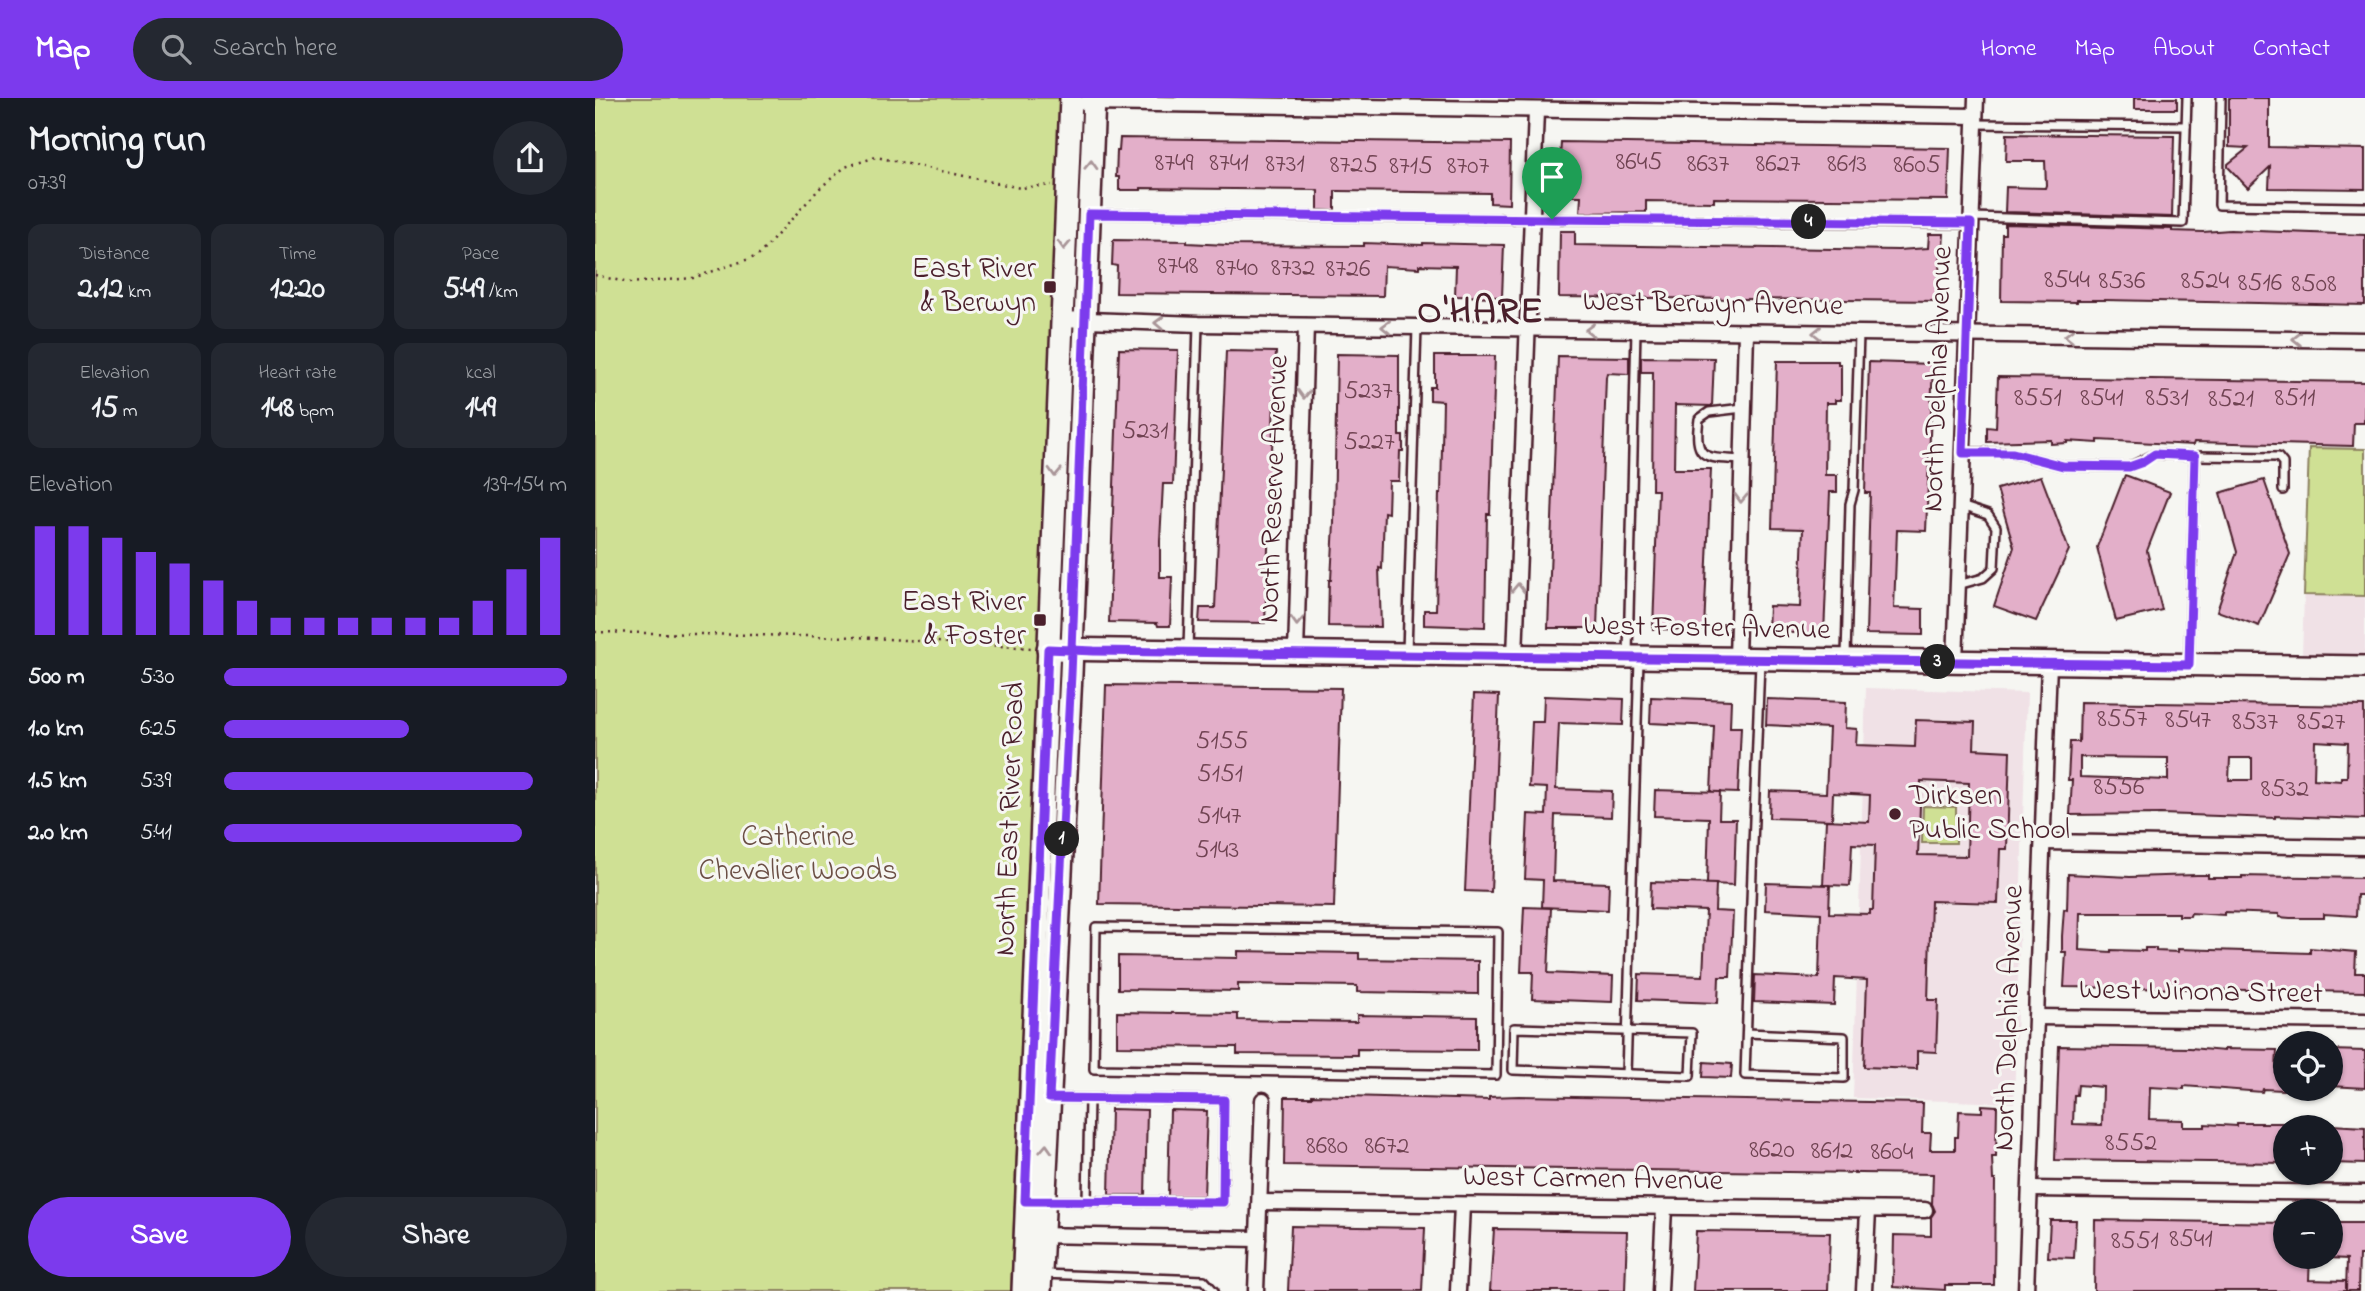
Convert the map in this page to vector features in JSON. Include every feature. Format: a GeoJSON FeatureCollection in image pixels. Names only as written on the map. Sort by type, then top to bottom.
{"type":"FeatureCollection","features":[{"type":"Feature","properties":{"kind":"main road","name":"North East River Road"},"geometry":{"type":"LineString","coordinates":[[1032,1282],[1039,1098],[1042,648],[1061,319],[1070,101]]}},
{"type":"Feature","properties":{"kind":"main road","name":"North East River Road"},"geometry":{"type":"LineString","coordinates":[[1039,1098],[1072,650],[1094,101]]}},
{"type":"Feature","properties":{"kind":"main road","name":"West Foster Avenue"},"geometry":{"type":"LineString","coordinates":[[1042,648],[2365,667]]}},
{"type":"Feature","properties":{"kind":"street","name":"North Delphia Avenue"},"geometry":{"type":"LineString","coordinates":[[1955,662],[1976,98]]}},
{"type":"Feature","properties":{"kind":"street"},"geometry":{"type":"LineString","coordinates":[[1070,101],[1453,104],[1536,111],[1975,120]]}},
{"type":"Feature","properties":{"kind":"street"},"geometry":{"type":"LineString","coordinates":[[1515,656],[1536,111]]}},
{"type":"Feature","properties":{"kind":"street","name":"West Berwyn Avenue"},"geometry":{"type":"LineString","coordinates":[[1061,319],[1305,326],[2365,340]]}},
{"type":"Feature","properties":{"kind":"street","name":"North Reserve Avenue"},"geometry":{"type":"LineString","coordinates":[[1296,653],[1305,326]]}},
{"type":"Feature","properties":{"kind":"street"},"geometry":{"type":"LineString","coordinates":[[1737,659],[1746,332]]}},
{"type":"Feature","properties":{"kind":"street","name":"North Delphia Avenue"},"geometry":{"type":"LineString","coordinates":[[2027,1291],[2049,663]]}},
{"type":"Feature","properties":{"kind":"street"},"geometry":{"type":"LineString","coordinates":[[2043,842],[2365,847]]}},
{"type":"Feature","properties":{"kind":"street","name":"West Winona Street"},"geometry":{"type":"LineString","coordinates":[[2036,1017],[2365,1021]]}},
{"type":"Feature","properties":{"kind":"street"},"geometry":{"type":"LineString","coordinates":[[1256,1291],[1263,1100]]}},
{"type":"Feature","properties":{"kind":"street"},"geometry":{"type":"LineString","coordinates":[[2030,1189],[2365,1193]]}},
{"type":"Feature","properties":{"kind":"street","name":"West Carmen Avenue"},"geometry":{"type":"LineString","coordinates":[[1260,1202],[1925,1210]]}},
{"type":"Feature","properties":{"kind":"street"},"geometry":{"type":"LineString","coordinates":[[1458,1291],[1462,1205]]}},
{"type":"Feature","properties":{"kind":"street"},"geometry":{"type":"LineString","coordinates":[[1660,1291],[1664,1208]]}},
{"type":"Feature","properties":{"kind":"street"},"geometry":{"type":"LineString","coordinates":[[1864,1291],[1868,1210]]}},
{"type":"Feature","properties":{"kind":"street"},"geometry":{"type":"LineString","coordinates":[[1034,1234],[1258,1239]]}},
{"type":"Feature","properties":{"kind":"lane"},"geometry":{"type":"LineString","coordinates":[[1065,214],[2183,223],[2187,98]]}},
{"type":"Feature","properties":{"kind":"lane"},"geometry":{"type":"LineString","coordinates":[[2221,98],[2220,205],[2365,207]]}},
{"type":"Feature","properties":{"kind":"lane"},"geometry":{"type":"LineString","coordinates":[[1975,120],[2186,127]]}},
{"type":"Feature","properties":{"kind":"lane"},"geometry":{"type":"LineString","coordinates":[[1188,652],[1198,324]]}},
{"type":"Feature","properties":{"kind":"lane"},"geometry":{"type":"LineString","coordinates":[[1406,655],[1417,327]]}},
{"type":"Feature","properties":{"kind":"lane"},"geometry":{"type":"LineString","coordinates":[[1626,1074],[1636,330]]}},
{"type":"Feature","properties":{"kind":"lane"},"geometry":{"type":"LineString","coordinates":[[1846,661],[1850,504],[1854,490],[1859,333]]}},
{"type":"Feature","properties":{"kind":"lane"},"geometry":{"type":"LineString","coordinates":[[1742,460],[1705,456],[1699,449],[1697,433],[1699,419],[1709,412],[1744,408]]}},
{"type":"Feature","properties":{"kind":"lane"},"geometry":{"type":"LineString","coordinates":[[1963,453],[2013,453],[2063,466],[2129,467],[2155,454],[2278,457],[2283,463],[2283,490]]}},
{"type":"Feature","properties":{"kind":"lane"},"geometry":{"type":"LineString","coordinates":[[2189,665],[2195,456]]}},
{"type":"Feature","properties":{"kind":"lane"},"geometry":{"type":"LineString","coordinates":[[1958,585],[1983,578],[1994,568],[1996,527],[1988,515],[1961,505]]}},
{"type":"Feature","properties":{"kind":"lane"},"geometry":{"type":"LineString","coordinates":[[1747,1033],[1844,1037],[1844,1078],[1745,1074],[1760,660]]}},
{"type":"Feature","properties":{"kind":"lane"},"geometry":{"type":"LineString","coordinates":[[1096,927],[1497,932],[1496,1074],[1094,1069],[1096,927]]}},
{"type":"Feature","properties":{"kind":"lane"},"geometry":{"type":"LineString","coordinates":[[1514,1028],[1692,1033],[1691,1076],[1626,1074],[1513,1070],[1514,1028]]}},
{"type":"Feature","properties":{"kind":"lane"},"geometry":{"type":"LineString","coordinates":[[1035,1201],[1223,1202],[1224,1100],[1039,1098]]}},
{"type":"Feature","properties":{"kind":"lane"},"geometry":{"type":"LineString","coordinates":[[1087,1201],[1089,1099]]}},
{"type":"Feature","properties":{"kind":"lane"},"geometry":{"type":"LineString","coordinates":[[1032,1282],[1205,1280],[1214,1291]]}},
{"type":"Feature","properties":{"kind":"path"},"geometry":{"type":"LineString","coordinates":[[595,275],[629,283],[692,278],[758,256],[836,174],[845,167],[876,157],[1020,188],[1053,185]]}},
{"type":"Feature","properties":{"kind":"path"},"geometry":{"type":"LineString","coordinates":[[595,632],[856,637],[1042,648]]}},
{"type":"Feature","properties":{"kind":"shaded area"},"geometry":{"type":"Polygon","coordinates":[[[2309,448],[2365,449],[2365,656],[2302,655],[2309,448]]]}},
{"type":"Feature","properties":{"kind":"shaded area"},"geometry":{"type":"Polygon","coordinates":[[[1866,688],[2027,693],[2014,1103],[1853,1098],[1866,688]]]}},
{"type":"Feature","properties":{"kind":"green space","name":"Catherine Chevalier Woods"},"geometry":{"type":"Polygon","coordinates":[[[595,98],[1061,98],[1011,1291],[595,1291],[595,98]]]}},
{"type":"Feature","properties":{"kind":"green space"},"geometry":{"type":"Polygon","coordinates":[[[2309,448],[2365,449],[2365,596],[2304,595],[2309,448]]]}},
{"type":"Feature","properties":{"kind":"green space"},"geometry":{"type":"Polygon","coordinates":[[[1923,806],[1956,807],[1956,843],[1922,843],[1923,806]]]}},
{"type":"Feature","properties":{"kind":"building"},"geometry":{"type":"Polygon","coordinates":[[[2134,98],[2177,98],[2177,109],[2134,109],[2134,98]]]}},
{"type":"Feature","properties":{"kind":"building"},"geometry":{"type":"Polygon","coordinates":[[[2229,98],[2269,98],[2269,147],[2365,149],[2365,189],[2269,188],[2270,167],[2248,188],[2228,167],[2228,164],[2248,148],[2229,147],[2229,98]]]}},
{"type":"Feature","properties":{"kind":"building"},"geometry":{"type":"Polygon","coordinates":[[[2007,134],[2174,136],[2172,217],[2005,212],[2006,187],[2045,188],[2046,185],[2045,161],[2006,161],[2007,134]]]}},
{"type":"Feature","properties":{"kind":"building"},"geometry":{"type":"Polygon","coordinates":[[[1120,138],[1510,143],[1509,204],[1490,203],[1490,193],[1335,191],[1335,211],[1318,210],[1318,191],[1315,190],[1119,190],[1119,177],[1116,177],[1120,138]]]}},
{"type":"Feature","properties":{"kind":"building"},"geometry":{"type":"Polygon","coordinates":[[[1561,142],[1950,148],[1948,200],[1714,198],[1714,202],[1646,201],[1646,212],[1580,213],[1581,196],[1558,196],[1561,142]]]}},
{"type":"Feature","properties":{"kind":"building"},"geometry":{"type":"Polygon","coordinates":[[[2005,224],[2365,235],[2365,305],[2104,300],[2001,301],[2002,234],[2005,234],[2005,224]]]}},
{"type":"Feature","properties":{"kind":"building"},"geometry":{"type":"Polygon","coordinates":[[[1560,231],[1575,231],[1575,245],[1898,250],[1928,248],[1929,234],[1944,234],[1943,248],[1940,248],[1938,301],[1559,297],[1560,231]]]}},
{"type":"Feature","properties":{"kind":"building"},"geometry":{"type":"Polygon","coordinates":[[[1113,240],[1187,241],[1227,245],[1504,245],[1502,297],[1455,296],[1456,266],[1419,265],[1419,268],[1384,266],[1383,296],[1116,293],[1117,266],[1112,265],[1113,240]]]}},
{"type":"Feature","properties":{"kind":"building"},"geometry":{"type":"Polygon","coordinates":[[[1119,349],[1178,350],[1173,484],[1163,484],[1160,541],[1160,577],[1172,577],[1170,626],[1158,626],[1157,623],[1109,622],[1119,349]]]}},
{"type":"Feature","properties":{"kind":"building"},"geometry":{"type":"Polygon","coordinates":[[[1226,351],[1276,352],[1265,623],[1199,622],[1200,608],[1215,608],[1226,351]]]}},
{"type":"Feature","properties":{"kind":"building"},"geometry":{"type":"Polygon","coordinates":[[[1337,354],[1399,355],[1399,436],[1403,436],[1403,451],[1400,451],[1399,481],[1389,481],[1388,513],[1384,512],[1382,569],[1379,568],[1381,627],[1328,626],[1334,523],[1337,354]]]}},
{"type":"Feature","properties":{"kind":"building"},"geometry":{"type":"Polygon","coordinates":[[[1435,356],[1495,356],[1490,514],[1487,514],[1485,627],[1424,625],[1424,610],[1436,610],[1441,493],[1443,401],[1430,400],[1430,387],[1435,387],[1435,356]]]}},
{"type":"Feature","properties":{"kind":"building"},"geometry":{"type":"Polygon","coordinates":[[[1558,356],[1629,357],[1629,374],[1607,373],[1606,377],[1597,628],[1548,628],[1558,356]]]}},
{"type":"Feature","properties":{"kind":"building"},"geometry":{"type":"Polygon","coordinates":[[[1641,357],[1714,358],[1712,406],[1675,405],[1674,469],[1711,469],[1704,630],[1653,629],[1658,490],[1652,490],[1653,372],[1641,372],[1641,357]]]}},
{"type":"Feature","properties":{"kind":"building"},"geometry":{"type":"Polygon","coordinates":[[[1777,361],[1838,361],[1838,364],[1841,364],[1841,400],[1826,403],[1825,475],[1837,475],[1837,492],[1830,492],[1824,634],[1768,632],[1769,606],[1800,607],[1803,529],[1772,528],[1777,361]]]}},
{"type":"Feature","properties":{"kind":"building"},"geometry":{"type":"Polygon","coordinates":[[[1869,362],[1933,364],[1926,531],[1897,530],[1894,608],[1923,609],[1923,635],[1866,634],[1870,493],[1865,493],[1869,362]]]}},
{"type":"Feature","properties":{"kind":"building"},"geometry":{"type":"Polygon","coordinates":[[[1998,377],[2365,382],[2364,423],[2354,423],[2353,446],[2194,442],[2193,445],[2098,440],[2098,443],[2067,441],[2051,444],[2051,440],[1987,442],[1987,427],[1996,428],[1998,377]]]}},
{"type":"Feature","properties":{"kind":"building"},"geometry":{"type":"Polygon","coordinates":[[[2125,475],[2170,492],[2147,551],[2162,610],[2116,621],[2097,547],[2125,475]]]}},
{"type":"Feature","properties":{"kind":"building"},"geometry":{"type":"Polygon","coordinates":[[[2041,476],[2069,550],[2036,621],[1994,606],[2014,547],[1997,489],[2041,476]]]}},
{"type":"Feature","properties":{"kind":"building"},"geometry":{"type":"Polygon","coordinates":[[[2264,480],[2290,554],[2259,626],[2217,611],[2237,552],[2220,493],[2264,480]]]}},
{"type":"Feature","properties":{"kind":"building"},"geometry":{"type":"Polygon","coordinates":[[[1106,685],[1341,688],[1334,907],[1099,904],[1106,685]]]}},
{"type":"Feature","properties":{"kind":"building"},"geometry":{"type":"Polygon","coordinates":[[[1474,694],[1499,695],[1491,892],[1465,891],[1474,694]]]}},
{"type":"Feature","properties":{"kind":"building"},"geometry":{"type":"Polygon","coordinates":[[[1544,696],[1624,699],[1623,725],[1559,723],[1556,789],[1612,791],[1611,817],[1555,815],[1553,881],[1609,883],[1608,910],[1542,907],[1543,880],[1525,879],[1528,814],[1546,815],[1547,788],[1529,787],[1532,722],[1543,722],[1544,696]]]}},
{"type":"Feature","properties":{"kind":"building"},"geometry":{"type":"Polygon","coordinates":[[[1651,697],[1731,700],[1730,727],[1741,727],[1738,793],[1711,792],[1714,726],[1650,723],[1651,697]]]}},
{"type":"Feature","properties":{"kind":"building"},"geometry":{"type":"Polygon","coordinates":[[[1767,699],[1846,702],[1845,728],[1857,729],[1856,745],[1915,747],[1916,720],[1975,722],[1974,749],[2010,751],[2007,849],[2000,849],[1998,903],[1931,901],[1928,1000],[1938,1000],[1936,1052],[1917,1051],[1917,1069],[1864,1067],[1867,980],[1835,978],[1834,1005],[1754,1002],[1755,975],[1819,978],[1821,913],[1765,910],[1766,883],[1823,885],[1826,820],[1869,822],[1870,795],[1833,793],[1832,820],[1769,818],[1770,791],[1826,793],[1829,728],[1766,725],[1767,699]],[[1921,781],[1918,855],[1967,856],[1969,783],[1921,781]],[[1852,844],[1850,886],[1830,885],[1829,913],[1870,914],[1870,910],[1873,910],[1875,845],[1852,844]]]}},
{"type":"Feature","properties":{"kind":"building"},"geometry":{"type":"Polygon","coordinates":[[[2080,702],[2364,706],[2365,819],[2161,814],[2070,815],[2070,742],[2079,742],[2080,702]],[[2315,741],[2314,779],[2341,781],[2341,777],[2347,777],[2348,743],[2315,741]],[[2080,757],[2080,777],[2168,780],[2168,758],[2080,757]],[[2230,758],[2229,780],[2252,780],[2252,758],[2230,758]]]}},
{"type":"Feature","properties":{"kind":"building"},"geometry":{"type":"Polygon","coordinates":[[[1655,790],[1720,792],[1719,819],[1736,819],[1734,885],[1707,884],[1709,818],[1654,816],[1655,790]]]}},
{"type":"Feature","properties":{"kind":"building"},"geometry":{"type":"Polygon","coordinates":[[[2068,874],[2130,877],[2208,875],[2208,878],[2365,878],[2365,895],[2357,895],[2356,916],[2324,914],[2324,918],[2290,918],[2279,917],[2279,914],[2224,912],[2224,915],[2191,913],[2190,916],[2179,916],[2179,913],[2080,913],[2079,950],[2111,952],[2156,948],[2156,951],[2178,952],[2178,949],[2310,953],[2310,948],[2356,952],[2355,973],[2365,973],[2365,992],[2064,987],[2066,952],[2062,952],[2062,936],[2064,909],[2067,910],[2068,874]]]}},
{"type":"Feature","properties":{"kind":"building"},"geometry":{"type":"Polygon","coordinates":[[[1651,882],[1716,884],[1715,911],[1733,912],[1730,977],[1719,977],[1718,1003],[1638,1000],[1639,974],[1703,976],[1706,911],[1650,909],[1651,882]]]}},
{"type":"Feature","properties":{"kind":"building"},"geometry":{"type":"Polygon","coordinates":[[[1524,907],[1551,908],[1548,973],[1613,976],[1612,1002],[1532,999],[1533,972],[1521,972],[1524,907]]]}},
{"type":"Feature","properties":{"kind":"building"},"geometry":{"type":"Polygon","coordinates":[[[1238,951],[1359,953],[1359,959],[1478,961],[1478,994],[1357,992],[1357,986],[1238,984],[1238,991],[1118,989],[1118,956],[1238,958],[1238,951]]]}},
{"type":"Feature","properties":{"kind":"building"},"geometry":{"type":"Polygon","coordinates":[[[1117,1012],[1238,1014],[1238,1020],[1357,1022],[1357,1015],[1477,1017],[1477,1050],[1357,1049],[1357,1055],[1237,1054],[1237,1047],[1117,1046],[1117,1012]]]}},
{"type":"Feature","properties":{"kind":"building"},"geometry":{"type":"Polygon","coordinates":[[[2059,1046],[2273,1050],[2273,1090],[2263,1089],[2262,1092],[2184,1086],[2184,1089],[2150,1087],[2149,1119],[2183,1120],[2183,1127],[2273,1123],[2273,1163],[2055,1160],[2059,1046]],[[2078,1085],[2077,1095],[2074,1095],[2073,1124],[2102,1125],[2103,1087],[2078,1085]]]}},
{"type":"Feature","properties":{"kind":"building"},"geometry":{"type":"Polygon","coordinates":[[[2343,1050],[2365,1051],[2365,1088],[2343,1087],[2343,1050]]]}},
{"type":"Feature","properties":{"kind":"building"},"geometry":{"type":"Polygon","coordinates":[[[1704,1062],[1732,1064],[1731,1078],[1703,1077],[1704,1062]]]}},
{"type":"Feature","properties":{"kind":"building"},"geometry":{"type":"Polygon","coordinates":[[[1312,1095],[1489,1100],[1489,1097],[1519,1096],[1923,1103],[1922,1133],[1931,1133],[1930,1150],[1955,1150],[1959,1111],[1982,1112],[1982,1105],[1997,1106],[1996,1157],[1992,1157],[1995,1180],[1994,1285],[1945,1285],[1945,1290],[1893,1287],[1894,1235],[1931,1236],[1931,1217],[1935,1211],[1932,1204],[1933,1174],[1284,1165],[1285,1097],[1312,1095]]]}},
{"type":"Feature","properties":{"kind":"building"},"geometry":{"type":"Polygon","coordinates":[[[1111,1109],[1147,1110],[1145,1195],[1109,1195],[1111,1109]]]}},
{"type":"Feature","properties":{"kind":"building"},"geometry":{"type":"Polygon","coordinates":[[[1170,1110],[1207,1111],[1204,1196],[1168,1196],[1170,1110]]]}},
{"type":"Feature","properties":{"kind":"building"},"geometry":{"type":"Polygon","coordinates":[[[2343,1126],[2365,1127],[2365,1164],[2343,1163],[2343,1126]]]}},
{"type":"Feature","properties":{"kind":"building"},"geometry":{"type":"Polygon","coordinates":[[[2050,1220],[2076,1220],[2074,1258],[2048,1257],[2050,1220]]]}},
{"type":"Feature","properties":{"kind":"building"},"geometry":{"type":"Polygon","coordinates":[[[2095,1220],[2273,1223],[2273,1269],[2309,1269],[2309,1280],[2346,1281],[2346,1291],[2094,1291],[2095,1220]]]}},
{"type":"Feature","properties":{"kind":"building"},"geometry":{"type":"Polygon","coordinates":[[[2343,1223],[2365,1223],[2365,1255],[2359,1255],[2358,1291],[2346,1291],[2347,1259],[2343,1259],[2343,1223]]]}},
{"type":"Feature","properties":{"kind":"building"},"geometry":{"type":"Polygon","coordinates":[[[1291,1226],[1425,1228],[1422,1291],[1288,1291],[1291,1226]]]}},
{"type":"Feature","properties":{"kind":"building"},"geometry":{"type":"Polygon","coordinates":[[[1494,1229],[1627,1231],[1625,1291],[1490,1291],[1494,1229]]]}},
{"type":"Feature","properties":{"kind":"building"},"geometry":{"type":"Polygon","coordinates":[[[1696,1231],[1830,1233],[1828,1291],[1693,1291],[1696,1231]]]}},
{"type":"Feature","properties":{"kind":"place","name":"East River & Berwyn"},"geometry":{"type":"Point","coordinates":[1050,287]}},
{"type":"Feature","properties":{"kind":"place","name":"East River & Foster"},"geometry":{"type":"Point","coordinates":[1040,620]}},
{"type":"Feature","properties":{"kind":"place","name":"Dirksen Public School"},"geometry":{"type":"Point","coordinates":[1895,814]}},
{"type":"Feature","properties":{"kind":"district","name":"O'HARE"},"geometry":{"type":"Point","coordinates":[1481,313]}},
{"type":"Feature","properties":{"kind":"route"},"geometry":{"type":"LineString","coordinates":[[1552,219],[1089,214],[1081,425],[1072,650],[1071,674],[1049,1098],[1224,1100],[1223,1202],[1025,1201],[1048,649],[1072,650],[1094,651],[2189,665],[2195,456],[2155,454],[2129,467],[2063,466],[2013,453],[1963,453],[1971,223],[1552,219]]}}]}
